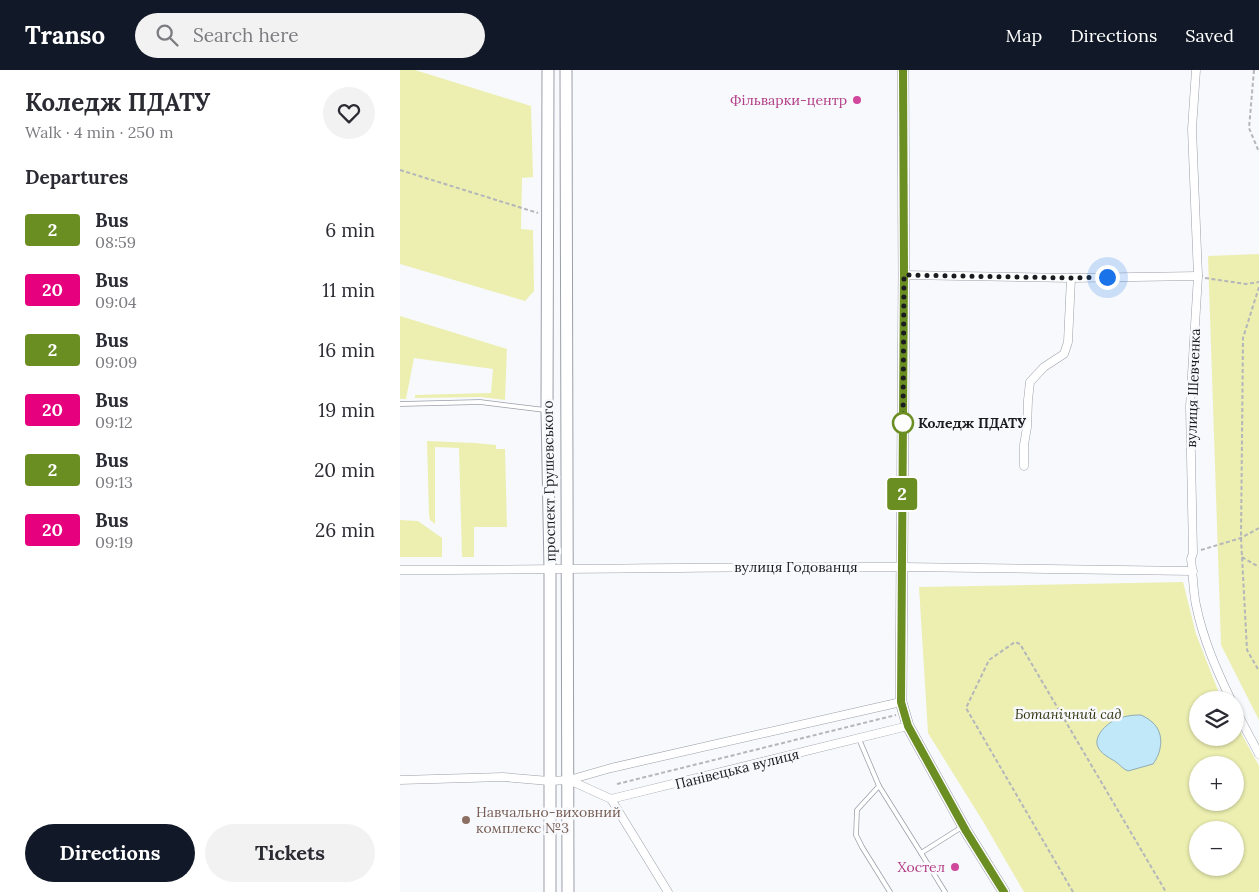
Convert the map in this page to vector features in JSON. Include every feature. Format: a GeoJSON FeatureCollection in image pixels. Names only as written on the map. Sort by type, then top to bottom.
{"type":"FeatureCollection","features":[{"type":"Feature","properties":{"kind":"main road","name":"проспект Грушевського"},"geometry":{"type":"LineString","coordinates":[[548,70],[547,411],[550,569],[550,892]]}},
{"type":"Feature","properties":{"kind":"main road","name":"проспект Грушевського"},"geometry":{"type":"LineString","coordinates":[[566,70],[568,892]]}},
{"type":"Feature","properties":{"kind":"street"},"geometry":{"type":"LineString","coordinates":[[903,70],[904,275],[901,702],[908,726],[964,826],[1004,892]]}},
{"type":"Feature","properties":{"kind":"street","name":"вулиця Шевченка"},"geometry":{"type":"LineString","coordinates":[[1196,70],[1192,129],[1198,276],[1190,407],[1193,553],[1191,559],[1196,604],[1205,642],[1227,691]]}},
{"type":"Feature","properties":{"kind":"street"},"geometry":{"type":"LineString","coordinates":[[904,275],[1071,278],[1198,276]]}},
{"type":"Feature","properties":{"kind":"street"},"geometry":{"type":"LineString","coordinates":[[1024,466],[1030,382],[1044,367],[1064,354],[1068,342],[1071,278]]}},
{"type":"Feature","properties":{"kind":"street","name":"вулиця Годованця"},"geometry":{"type":"LineString","coordinates":[[400,570],[902,567],[1193,571]]}},
{"type":"Feature","properties":{"kind":"street","name":"Панівецька вулиця"},"geometry":{"type":"LineString","coordinates":[[400,780],[503,777],[550,781],[569,780],[620,766],[901,702]]}},
{"type":"Feature","properties":{"kind":"street","name":"Панівецька вулиця"},"geometry":{"type":"LineString","coordinates":[[569,780],[611,800],[908,726]]}},
{"type":"Feature","properties":{"kind":"street"},"geometry":{"type":"LineString","coordinates":[[1244,726],[1259,754]]}},
{"type":"Feature","properties":{"kind":"street"},"geometry":{"type":"LineString","coordinates":[[611,800],[668,892]]}},
{"type":"Feature","properties":{"kind":"lane"},"geometry":{"type":"LineString","coordinates":[[400,404],[480,402],[547,411]]}},
{"type":"Feature","properties":{"kind":"lane"},"geometry":{"type":"LineString","coordinates":[[859,739],[879,786],[945,892]]}},
{"type":"Feature","properties":{"kind":"lane"},"geometry":{"type":"LineString","coordinates":[[879,786],[857,810],[856,835],[890,892]]}},
{"type":"Feature","properties":{"kind":"lane"},"geometry":{"type":"LineString","coordinates":[[921,853],[964,826]]}},
{"type":"Feature","properties":{"kind":"path"},"geometry":{"type":"LineString","coordinates":[[1254,70],[1249,128],[1259,152]]}},
{"type":"Feature","properties":{"kind":"path"},"geometry":{"type":"LineString","coordinates":[[400,170],[548,216]]}},
{"type":"Feature","properties":{"kind":"path"},"geometry":{"type":"LineString","coordinates":[[1198,276],[1246,284],[1259,282]]}},
{"type":"Feature","properties":{"kind":"path"},"geometry":{"type":"LineString","coordinates":[[1259,287],[1243,338],[1241,538],[1247,650],[1259,670]]}},
{"type":"Feature","properties":{"kind":"path"},"geometry":{"type":"LineString","coordinates":[[1193,553],[1241,538],[1259,528]]}},
{"type":"Feature","properties":{"kind":"path"},"geometry":{"type":"LineString","coordinates":[[1242,557],[1259,567]]}},
{"type":"Feature","properties":{"kind":"path"},"geometry":{"type":"LineString","coordinates":[[1073,892],[966,708],[989,660],[1015,642],[1020,644],[1166,892]]}},
{"type":"Feature","properties":{"kind":"path"},"geometry":{"type":"LineString","coordinates":[[617,784],[896,715]]}},
{"type":"Feature","properties":{"kind":"green space"},"geometry":{"type":"Polygon","coordinates":[[[400,70],[415,70],[531,106],[533,177],[522,178],[521,229],[533,230],[534,291],[525,301],[400,264],[400,70]]]}},
{"type":"Feature","properties":{"kind":"green space"},"geometry":{"type":"Polygon","coordinates":[[[1259,254],[1259,720],[1221,645],[1208,256],[1259,254]]]}},
{"type":"Feature","properties":{"kind":"green space"},"geometry":{"type":"Polygon","coordinates":[[[400,316],[507,349],[505,400],[481,397],[415,398],[415,395],[491,393],[493,369],[414,358],[406,399],[400,399],[400,316]]]}},
{"type":"Feature","properties":{"kind":"green space"},"geometry":{"type":"Polygon","coordinates":[[[427,441],[496,445],[496,449],[505,449],[507,527],[474,527],[474,557],[462,557],[459,448],[435,447],[435,524],[430,520],[429,515],[427,441]]]}},
{"type":"Feature","properties":{"kind":"green space"},"geometry":{"type":"Polygon","coordinates":[[[400,520],[418,521],[442,538],[442,557],[400,557],[400,520]]]}},
{"type":"Feature","properties":{"kind":"green space","name":"Ботанічний сад"},"geometry":{"type":"Polygon","coordinates":[[[1183,582],[1196,634],[1218,691],[1189,691],[1189,746],[1244,746],[1244,738],[1259,766],[1259,892],[1024,892],[928,733],[919,587],[1183,582]]]}},
{"type":"Feature","properties":{"kind":"water"},"geometry":{"type":"Polygon","coordinates":[[[1141,715],[1156,726],[1160,737],[1160,748],[1153,764],[1128,771],[1101,752],[1097,739],[1101,731],[1111,722],[1124,717],[1141,715]]]}},
{"type":"Feature","properties":{"kind":"bus line","name":"2"},"geometry":{"type":"LineString","coordinates":[[903,70],[904,275],[901,702],[908,726],[966,831],[1004,892]]}},
{"type":"Feature","properties":{"kind":"place","name":"Фільварки-центр"},"geometry":{"type":"Point","coordinates":[857,100]}},
{"type":"Feature","properties":{"kind":"place","name":"Коледж ПДАТУ"},"geometry":{"type":"Point","coordinates":[903,423]}},
{"type":"Feature","properties":{"kind":"place","name":"Навчально-виховний комплекс №3"},"geometry":{"type":"Point","coordinates":[466,820]}},
{"type":"Feature","properties":{"kind":"place","name":"Хостел"},"geometry":{"type":"Point","coordinates":[955,867]}},
{"type":"Feature","properties":{"kind":"route"},"geometry":{"type":"LineString","coordinates":[[903,423],[904,275],[1107,277]]}}]}
